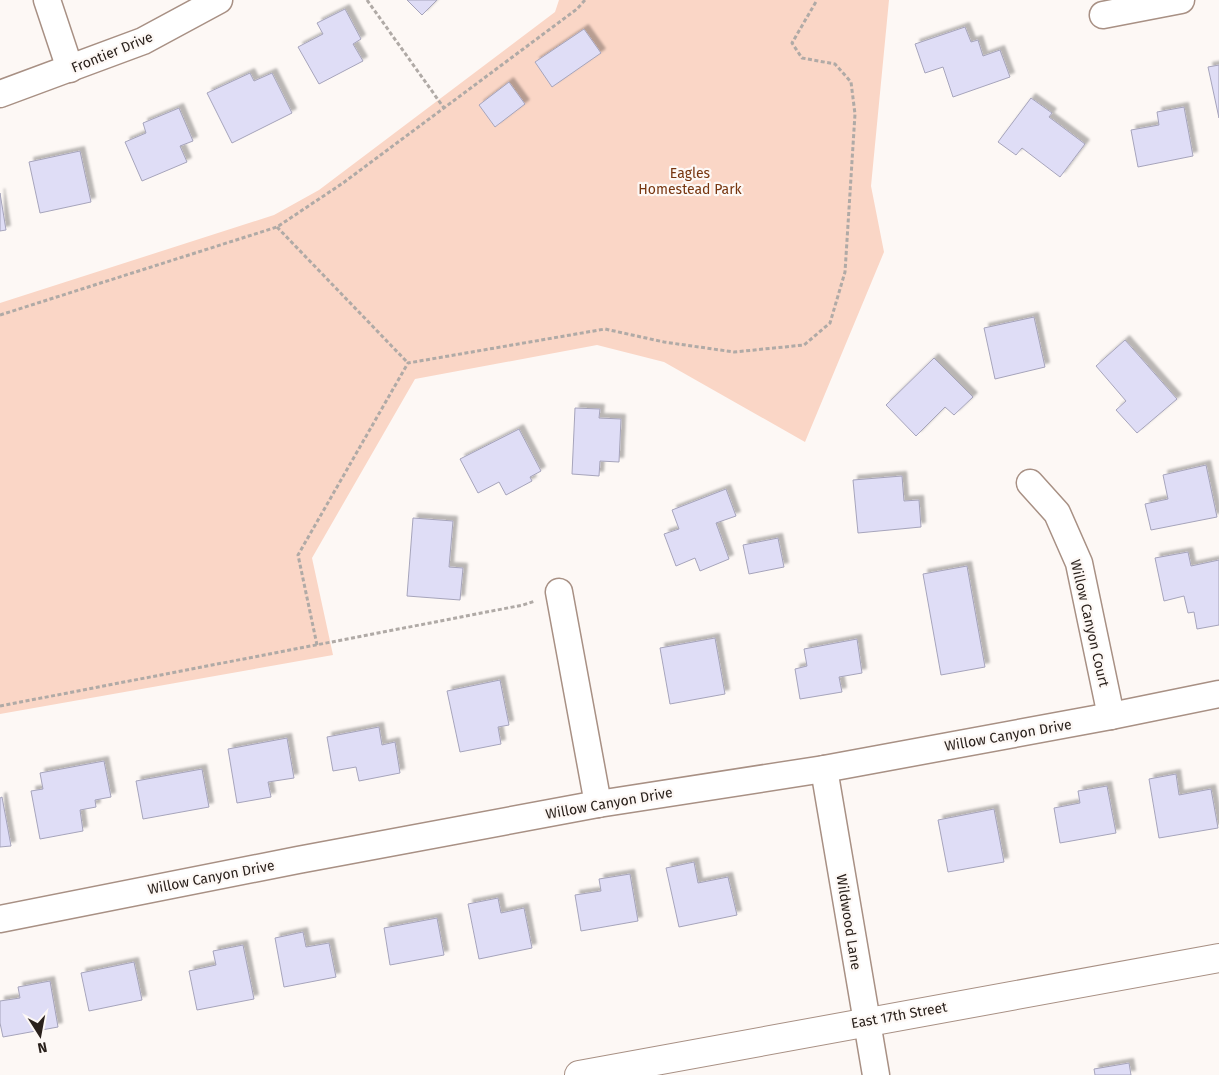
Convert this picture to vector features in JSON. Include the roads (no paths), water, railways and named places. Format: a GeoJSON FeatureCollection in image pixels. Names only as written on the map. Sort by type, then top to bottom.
{"type":"FeatureCollection","features":[{"type":"Feature","properties":{"kind":"main road","name":"East 17th Street"},"geometry":{"type":"LineString","coordinates":[[579,1075],[866,1021],[1219,958]]}},
{"type":"Feature","properties":{"kind":"street"},"geometry":{"type":"LineString","coordinates":[[47,0],[70,69]]}},
{"type":"Feature","properties":{"kind":"street","name":"Frontier Drive"},"geometry":{"type":"LineString","coordinates":[[0,94],[143,41],[219,0]]}},
{"type":"Feature","properties":{"kind":"street"},"geometry":{"type":"LineString","coordinates":[[1103,15],[1181,0]]}},
{"type":"Feature","properties":{"kind":"street","name":"Willow Canyon Court"},"geometry":{"type":"LineString","coordinates":[[1030,483],[1057,513],[1079,563],[1111,716]]}},
{"type":"Feature","properties":{"kind":"street"},"geometry":{"type":"LineString","coordinates":[[559,592],[598,804]]}},
{"type":"Feature","properties":{"kind":"street","name":"Willow Canyon Drive"},"geometry":{"type":"LineString","coordinates":[[0,920],[298,860],[598,804],[824,769],[1219,694]]}},
{"type":"Feature","properties":{"kind":"street","name":"Wildwood Lane"},"geometry":{"type":"LineString","coordinates":[[824,769],[876,1075]]}},
{"type":"Feature","properties":{"kind":"park label","name":"Eagles Homestead Park"},"geometry":{"type":"Point","coordinates":[690,182]}}]}
